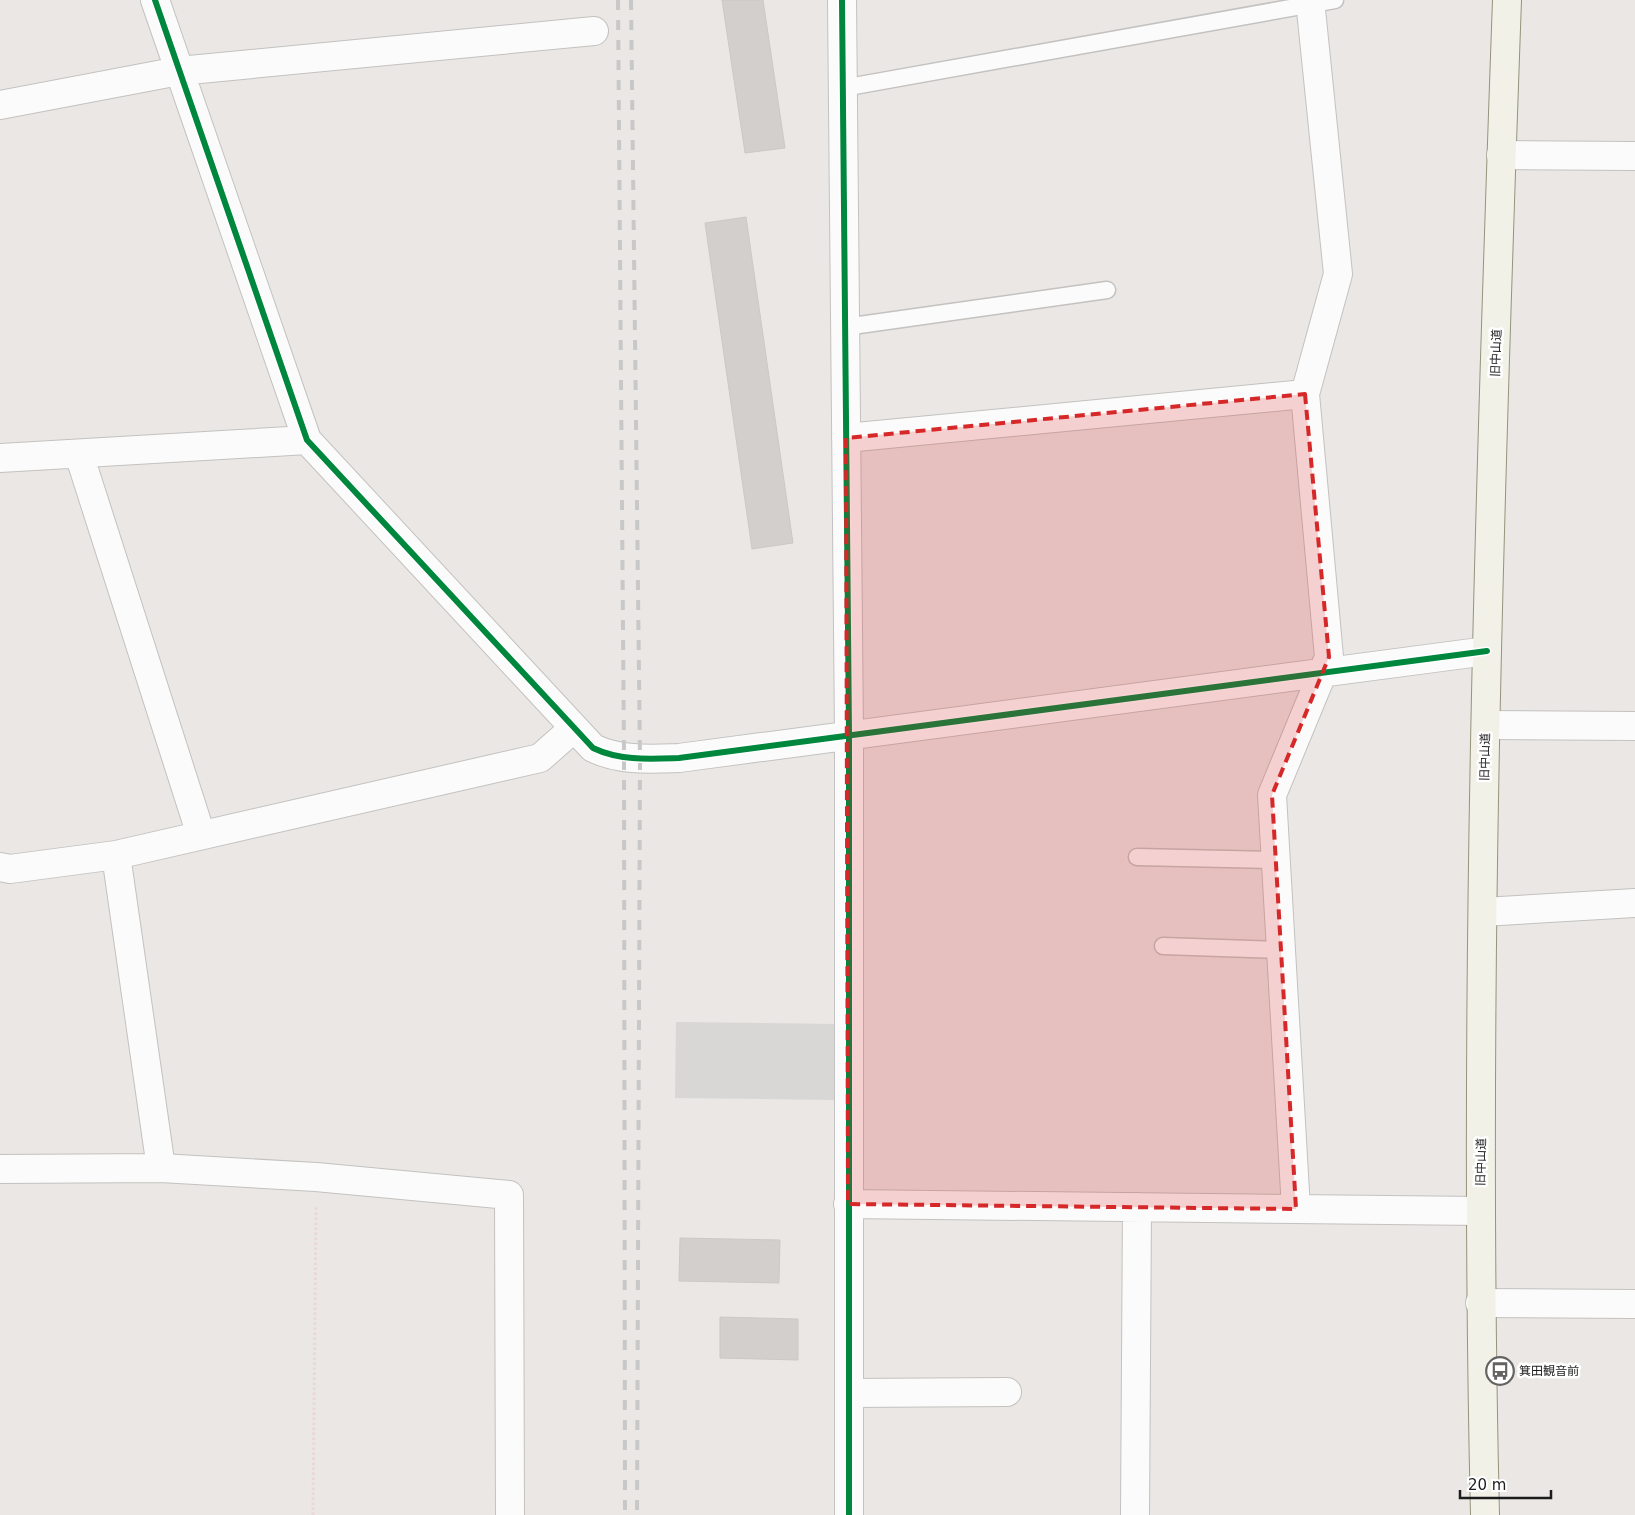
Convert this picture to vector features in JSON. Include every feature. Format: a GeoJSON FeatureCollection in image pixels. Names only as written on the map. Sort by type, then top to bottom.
{"type":"FeatureCollection","features":[{"type":"Feature","properties":{"kind":"main road","name":"旧中山道"},"geometry":{"type":"LineString","coordinates":[[1485,1515],[1480,1303],[1487,651],[1506,0]]}},
{"type":"Feature","properties":{"kind":"street"},"geometry":{"type":"LineString","coordinates":[[155,0],[307,440],[574,728],[593,748],[602,753],[640,760],[678,758],[1487,651]]}},
{"type":"Feature","properties":{"kind":"street"},"geometry":{"type":"LineString","coordinates":[[842,0],[849,734],[848,1515]]}},
{"type":"Feature","properties":{"kind":"street"},"geometry":{"type":"LineString","coordinates":[[1296,1208],[1272,795],[1330,657],[1305,394],[1338,274],[1318,1]]}},
{"type":"Feature","properties":{"kind":"street"},"geometry":{"type":"LineString","coordinates":[[0,105],[180,71],[594,31]]}},
{"type":"Feature","properties":{"kind":"street"},"geometry":{"type":"LineString","coordinates":[[1501,155],[1635,156]]}},
{"type":"Feature","properties":{"kind":"street"},"geometry":{"type":"LineString","coordinates":[[846,438],[1305,394]]}},
{"type":"Feature","properties":{"kind":"street"},"geometry":{"type":"LineString","coordinates":[[0,458],[307,440]]}},
{"type":"Feature","properties":{"kind":"street"},"geometry":{"type":"LineString","coordinates":[[79,454],[201,835]]}},
{"type":"Feature","properties":{"kind":"street"},"geometry":{"type":"LineString","coordinates":[[1486,725],[1635,726]]}},
{"type":"Feature","properties":{"kind":"street"},"geometry":{"type":"LineString","coordinates":[[0,867],[10,869],[116,855],[540,758],[574,728]]}},
{"type":"Feature","properties":{"kind":"street"},"geometry":{"type":"LineString","coordinates":[[116,855],[162,1168]]}},
{"type":"Feature","properties":{"kind":"street"},"geometry":{"type":"LineString","coordinates":[[1484,912],[1635,902]]}},
{"type":"Feature","properties":{"kind":"street"},"geometry":{"type":"LineString","coordinates":[[0,1169],[162,1168],[316,1177],[509,1195],[510,1515]]}},
{"type":"Feature","properties":{"kind":"street"},"geometry":{"type":"LineString","coordinates":[[848,1204],[1481,1211]]}},
{"type":"Feature","properties":{"kind":"street"},"geometry":{"type":"LineString","coordinates":[[1135,1515],[1137,1207]]}},
{"type":"Feature","properties":{"kind":"street"},"geometry":{"type":"LineString","coordinates":[[1480,1303],[1635,1304]]}},
{"type":"Feature","properties":{"kind":"street"},"geometry":{"type":"LineString","coordinates":[[849,1393],[1007,1392]]}},
{"type":"Feature","properties":{"kind":"lane"},"geometry":{"type":"LineString","coordinates":[[843,88],[1318,1]]}},
{"type":"Feature","properties":{"kind":"lane"},"geometry":{"type":"LineString","coordinates":[[845,327],[1107,290]]}},
{"type":"Feature","properties":{"kind":"lane"},"geometry":{"type":"LineString","coordinates":[[1137,857],[1276,860]]}},
{"type":"Feature","properties":{"kind":"lane"},"geometry":{"type":"LineString","coordinates":[[1163,946],[1281,950]]}},
{"type":"Feature","properties":{"kind":"path"},"geometry":{"type":"LineString","coordinates":[[313,1515],[316,1177]]}},
{"type":"Feature","properties":{"kind":"highlighted area"},"geometry":{"type":"Polygon","coordinates":[[[1305,394],[1329,657],[1272,795],[1296,1209],[848,1204],[846,438],[1305,394]]]}},
{"type":"Feature","properties":{"kind":"shaded area"},"geometry":{"type":"Polygon","coordinates":[[[676,1022],[835,1024],[834,1100],[675,1098],[676,1022]]]}},
{"type":"Feature","properties":{"kind":"building"},"geometry":{"type":"Polygon","coordinates":[[[722,0],[763,0],[785,148],[745,153],[722,0]]]}},
{"type":"Feature","properties":{"kind":"building"},"geometry":{"type":"Polygon","coordinates":[[[746,217],[793,543],[752,549],[705,223],[746,217]]]}},
{"type":"Feature","properties":{"kind":"building"},"geometry":{"type":"Polygon","coordinates":[[[680,1238],[780,1240],[779,1283],[679,1281],[680,1238]]]}},
{"type":"Feature","properties":{"kind":"building"},"geometry":{"type":"Polygon","coordinates":[[[720,1317],[798,1319],[798,1360],[720,1358],[720,1317]]]}},
{"type":"Feature","properties":{"kind":"railway"},"geometry":{"type":"LineString","coordinates":[[618,0],[624,757],[625,1515]]}},
{"type":"Feature","properties":{"kind":"railway"},"geometry":{"type":"LineString","coordinates":[[631,0],[640,759],[637,1515]]}},
{"type":"Feature","properties":{"kind":"cycle path"},"geometry":{"type":"LineString","coordinates":[[155,0],[307,440],[593,748],[624,757],[646,759],[679,758],[1487,651]]}},
{"type":"Feature","properties":{"kind":"cycle path"},"geometry":{"type":"LineString","coordinates":[[842,0],[849,734],[849,1515]]}},
{"type":"Feature","properties":{"kind":"place","name":"箕田観音前"},"geometry":{"type":"Point","coordinates":[1500,1371]}}]}
